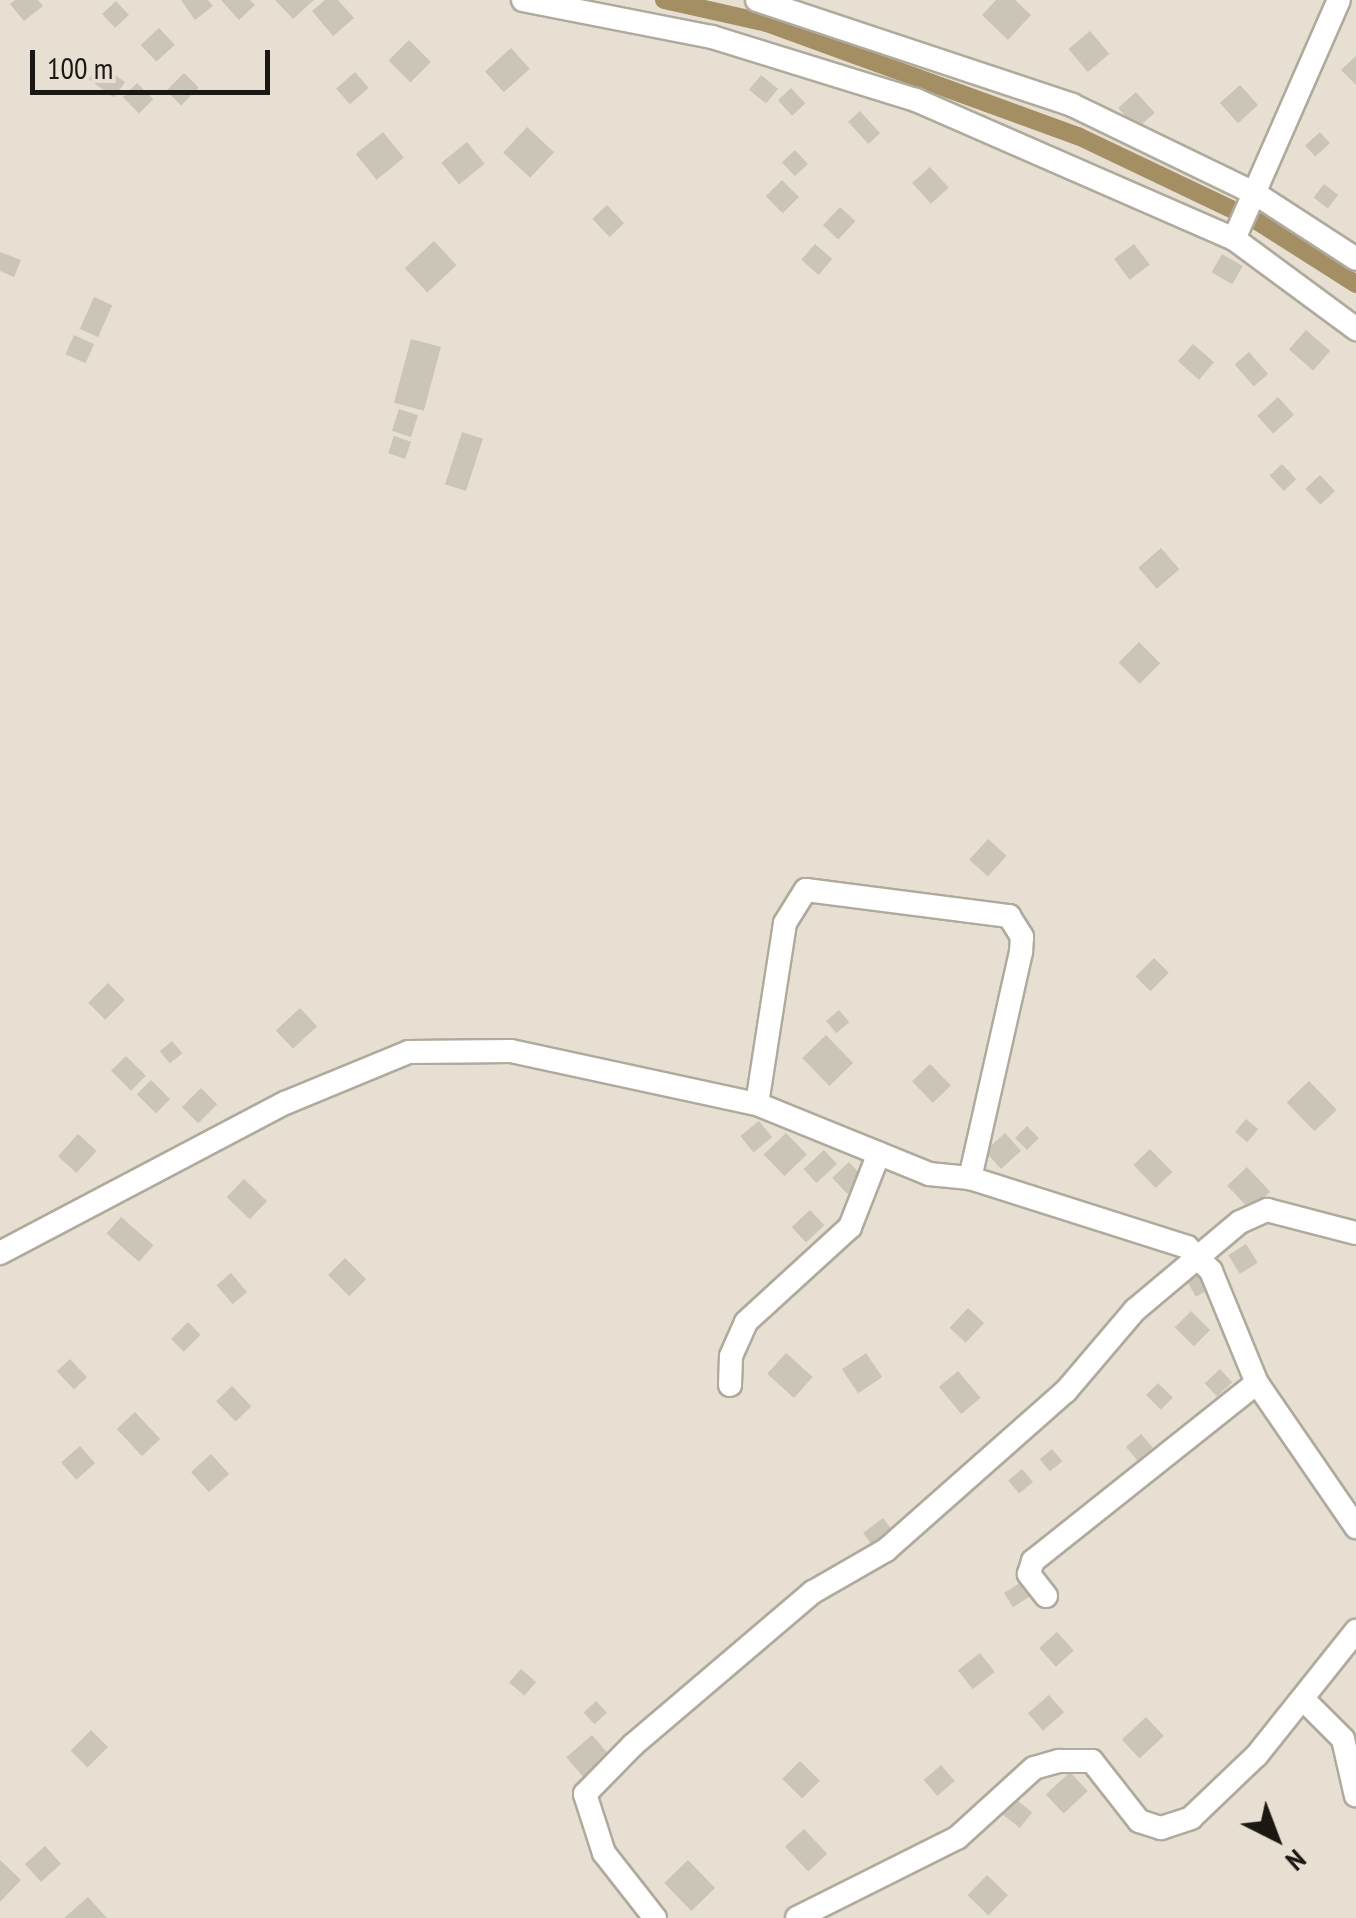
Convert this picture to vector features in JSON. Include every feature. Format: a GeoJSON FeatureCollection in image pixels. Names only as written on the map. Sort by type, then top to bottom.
{"type":"FeatureCollection","features":[{"type":"Feature","properties":{"kind":"street"},"geometry":{"type":"LineString","coordinates":[[524,0],[712,37],[916,100],[1234,239],[1356,329]]}},
{"type":"Feature","properties":{"kind":"street"},"geometry":{"type":"LineString","coordinates":[[757,0],[1072,106],[1255,196],[1356,260]]}},
{"type":"Feature","properties":{"kind":"street"},"geometry":{"type":"LineString","coordinates":[[1234,239],[1339,0]]}},
{"type":"Feature","properties":{"kind":"street"},"geometry":{"type":"LineString","coordinates":[[757,1104],[785,923],[806,890],[1009,916],[1022,938],[1020,952],[970,1178]]}},
{"type":"Feature","properties":{"kind":"street"},"geometry":{"type":"LineString","coordinates":[[0,1253],[285,1103],[409,1052],[510,1051],[757,1104],[929,1174],[970,1178],[1196,1254],[1257,1384],[1356,1527]]}},
{"type":"Feature","properties":{"kind":"street"},"geometry":{"type":"LineString","coordinates":[[730,1385],[730,1356],[746,1322],[850,1227],[879,1153]]}},
{"type":"Feature","properties":{"kind":"street"},"geometry":{"type":"LineString","coordinates":[[656,1918],[604,1853],[584,1794],[798,1605],[886,1550],[1066,1392],[1135,1310],[1196,1254],[1267,1210],[1356,1232]]}},
{"type":"Feature","properties":{"kind":"street"},"geometry":{"type":"LineString","coordinates":[[1046,1596],[1029,1574],[1033,1560],[1257,1384]]}},
{"type":"Feature","properties":{"kind":"street"},"geometry":{"type":"LineString","coordinates":[[797,1918],[957,1838],[1034,1768],[1058,1761],[1092,1761],[1138,1821],[1160,1828],[1191,1818],[1304,1700],[1356,1631]]}},
{"type":"Feature","properties":{"kind":"street"},"geometry":{"type":"LineString","coordinates":[[1304,1700],[1343,1739],[1356,1796]]}},
{"type":"Feature","properties":{"kind":"building"},"geometry":{"type":"Polygon","coordinates":[[[15,0],[38,0],[43,6],[24,21],[10,4],[15,0]]]}},
{"type":"Feature","properties":{"kind":"building"},"geometry":{"type":"Polygon","coordinates":[[[181,0],[208,0],[213,6],[195,20],[181,0]]]}},
{"type":"Feature","properties":{"kind":"building"},"geometry":{"type":"Polygon","coordinates":[[[221,0],[250,0],[255,5],[239,20],[221,0]]]}},
{"type":"Feature","properties":{"kind":"building"},"geometry":{"type":"Polygon","coordinates":[[[275,0],[314,0],[293,19],[275,0]]]}},
{"type":"Feature","properties":{"kind":"building"},"geometry":{"type":"Polygon","coordinates":[[[325,0],[338,0],[354,18],[333,36],[312,11],[325,0]]]}},
{"type":"Feature","properties":{"kind":"building"},"geometry":{"type":"Polygon","coordinates":[[[996,0],[1015,0],[1031,15],[1008,40],[982,15],[996,0]]]}},
{"type":"Feature","properties":{"kind":"building"},"geometry":{"type":"Polygon","coordinates":[[[116,1],[129,15],[115,28],[102,14],[116,1]]]}},
{"type":"Feature","properties":{"kind":"building"},"geometry":{"type":"Polygon","coordinates":[[[159,28],[175,45],[156,62],[141,45],[159,28]]]}},
{"type":"Feature","properties":{"kind":"building"},"geometry":{"type":"Polygon","coordinates":[[[1090,31],[1109,54],[1088,72],[1069,49],[1090,31]]]}},
{"type":"Feature","properties":{"kind":"building"},"geometry":{"type":"Polygon","coordinates":[[[409,40],[431,62],[410,82],[388,61],[409,40]]]}},
{"type":"Feature","properties":{"kind":"building"},"geometry":{"type":"Polygon","coordinates":[[[511,48],[530,69],[504,92],[485,71],[511,48]]]}},
{"type":"Feature","properties":{"kind":"building"},"geometry":{"type":"Polygon","coordinates":[[[1356,56],[1356,85],[1341,70],[1356,56]]]}},
{"type":"Feature","properties":{"kind":"building"},"geometry":{"type":"Polygon","coordinates":[[[100,64],[125,82],[114,98],[89,79],[100,64]]]}},
{"type":"Feature","properties":{"kind":"building"},"geometry":{"type":"Polygon","coordinates":[[[355,72],[369,88],[350,104],[336,88],[355,72]]]}},
{"type":"Feature","properties":{"kind":"building"},"geometry":{"type":"Polygon","coordinates":[[[184,73],[199,88],[181,106],[166,91],[184,73]]]}},
{"type":"Feature","properties":{"kind":"building"},"geometry":{"type":"Polygon","coordinates":[[[761,75],[778,89],[766,104],[749,90],[761,75]]]}},
{"type":"Feature","properties":{"kind":"building"},"geometry":{"type":"Polygon","coordinates":[[[137,83],[153,99],[139,113],[123,97],[137,83]]]}},
{"type":"Feature","properties":{"kind":"building"},"geometry":{"type":"Polygon","coordinates":[[[1240,85],[1258,105],[1238,123],[1220,103],[1240,85]]]}},
{"type":"Feature","properties":{"kind":"building"},"geometry":{"type":"Polygon","coordinates":[[[791,88],[805,103],[792,116],[778,100],[791,88]]]}},
{"type":"Feature","properties":{"kind":"building"},"geometry":{"type":"Polygon","coordinates":[[[1136,92],[1155,113],[1137,129],[1118,108],[1136,92]]]}},
{"type":"Feature","properties":{"kind":"building"},"geometry":{"type":"Polygon","coordinates":[[[860,111],[880,133],[868,144],[848,122],[860,111]]]}},
{"type":"Feature","properties":{"kind":"building"},"geometry":{"type":"Polygon","coordinates":[[[527,127],[554,152],[530,178],[503,153],[527,127]]]}},
{"type":"Feature","properties":{"kind":"building"},"geometry":{"type":"Polygon","coordinates":[[[383,132],[404,158],[377,180],[356,154],[383,132]]]}},
{"type":"Feature","properties":{"kind":"building"},"geometry":{"type":"Polygon","coordinates":[[[1320,132],[1330,143],[1315,157],[1305,145],[1320,132]]]}},
{"type":"Feature","properties":{"kind":"building"},"geometry":{"type":"Polygon","coordinates":[[[467,142],[485,164],[459,185],[441,163],[467,142]]]}},
{"type":"Feature","properties":{"kind":"building"},"geometry":{"type":"Polygon","coordinates":[[[795,150],[808,164],[795,176],[782,162],[795,150]]]}},
{"type":"Feature","properties":{"kind":"building"},"geometry":{"type":"Polygon","coordinates":[[[930,167],[949,188],[931,204],[912,183],[930,167]]]}},
{"type":"Feature","properties":{"kind":"building"},"geometry":{"type":"Polygon","coordinates":[[[782,180],[799,197],[783,213],[766,196],[782,180]]]}},
{"type":"Feature","properties":{"kind":"building"},"geometry":{"type":"Polygon","coordinates":[[[1324,184],[1338,195],[1328,208],[1314,197],[1324,184]]]}},
{"type":"Feature","properties":{"kind":"building"},"geometry":{"type":"Polygon","coordinates":[[[607,205],[624,223],[609,237],[592,219],[607,205]]]}},
{"type":"Feature","properties":{"kind":"building"},"geometry":{"type":"Polygon","coordinates":[[[840,207],[855,221],[838,240],[823,225],[840,207]]]}},
{"type":"Feature","properties":{"kind":"building"},"geometry":{"type":"Polygon","coordinates":[[[434,241],[457,265],[427,292],[405,268],[434,241]]]}},
{"type":"Feature","properties":{"kind":"building"},"geometry":{"type":"Polygon","coordinates":[[[815,244],[832,259],[819,275],[801,260],[815,244]]]}},
{"type":"Feature","properties":{"kind":"building"},"geometry":{"type":"Polygon","coordinates":[[[1134,244],[1150,265],[1130,280],[1114,259],[1134,244]]]}},
{"type":"Feature","properties":{"kind":"building"},"geometry":{"type":"Polygon","coordinates":[[[0,252],[21,260],[14,277],[0,271],[0,252]]]}},
{"type":"Feature","properties":{"kind":"building"},"geometry":{"type":"Polygon","coordinates":[[[1222,254],[1243,266],[1232,284],[1212,272],[1222,254]]]}},
{"type":"Feature","properties":{"kind":"building"},"geometry":{"type":"Polygon","coordinates":[[[94,297],[112,305],[98,337],[80,329],[94,297]]]}},
{"type":"Feature","properties":{"kind":"building"},"geometry":{"type":"Polygon","coordinates":[[[1306,330],[1330,351],[1313,371],[1289,350],[1306,330]]]}},
{"type":"Feature","properties":{"kind":"building"},"geometry":{"type":"Polygon","coordinates":[[[74,335],[94,344],[86,363],[65,354],[74,335]]]}},
{"type":"Feature","properties":{"kind":"building"},"geometry":{"type":"Polygon","coordinates":[[[411,339],[441,347],[424,411],[394,403],[411,339]]]}},
{"type":"Feature","properties":{"kind":"building"},"geometry":{"type":"Polygon","coordinates":[[[1193,344],[1214,362],[1199,380],[1178,361],[1193,344]]]}},
{"type":"Feature","properties":{"kind":"building"},"geometry":{"type":"Polygon","coordinates":[[[1249,352],[1268,374],[1254,386],[1235,364],[1249,352]]]}},
{"type":"Feature","properties":{"kind":"building"},"geometry":{"type":"Polygon","coordinates":[[[1278,397],[1294,415],[1273,434],[1257,416],[1278,397]]]}},
{"type":"Feature","properties":{"kind":"building"},"geometry":{"type":"Polygon","coordinates":[[[399,409],[418,415],[411,437],[392,431],[399,409]]]}},
{"type":"Feature","properties":{"kind":"building"},"geometry":{"type":"Polygon","coordinates":[[[462,432],[483,439],[466,491],[445,484],[462,432]]]}},
{"type":"Feature","properties":{"kind":"building"},"geometry":{"type":"Polygon","coordinates":[[[394,436],[411,442],[405,459],[388,453],[394,436]]]}},
{"type":"Feature","properties":{"kind":"building"},"geometry":{"type":"Polygon","coordinates":[[[1282,464],[1296,479],[1284,491],[1270,476],[1282,464]]]}},
{"type":"Feature","properties":{"kind":"building"},"geometry":{"type":"Polygon","coordinates":[[[1320,475],[1335,491],[1320,505],[1305,489],[1320,475]]]}},
{"type":"Feature","properties":{"kind":"building"},"geometry":{"type":"Polygon","coordinates":[[[1161,548],[1179,569],[1157,589],[1138,568],[1161,548]]]}},
{"type":"Feature","properties":{"kind":"building"},"geometry":{"type":"Polygon","coordinates":[[[1139,642],[1160,663],[1140,684],[1118,663],[1139,642]]]}},
{"type":"Feature","properties":{"kind":"building"},"geometry":{"type":"Polygon","coordinates":[[[988,839],[1007,856],[988,877],[969,860],[988,839]]]}},
{"type":"Feature","properties":{"kind":"building"},"geometry":{"type":"Polygon","coordinates":[[[1154,958],[1169,973],[1150,991],[1136,976],[1154,958]]]}},
{"type":"Feature","properties":{"kind":"building"},"geometry":{"type":"Polygon","coordinates":[[[108,983],[125,1000],[105,1020],[88,1003],[108,983]]]}},
{"type":"Feature","properties":{"kind":"building"},"geometry":{"type":"Polygon","coordinates":[[[300,1008],[317,1026],[293,1049],[276,1031],[300,1008]]]}},
{"type":"Feature","properties":{"kind":"building"},"geometry":{"type":"Polygon","coordinates":[[[839,1010],[849,1022],[836,1033],[826,1021],[839,1010]]]}},
{"type":"Feature","properties":{"kind":"building"},"geometry":{"type":"Polygon","coordinates":[[[826,1035],[853,1063],[829,1086],[802,1058],[826,1035]]]}},
{"type":"Feature","properties":{"kind":"building"},"geometry":{"type":"Polygon","coordinates":[[[172,1041],[182,1053],[170,1064],[160,1051],[172,1041]]]}},
{"type":"Feature","properties":{"kind":"building"},"geometry":{"type":"Polygon","coordinates":[[[126,1056],[146,1076],[131,1091],[111,1071],[126,1056]]]}},
{"type":"Feature","properties":{"kind":"building"},"geometry":{"type":"Polygon","coordinates":[[[930,1064],[951,1086],[933,1103],[912,1081],[930,1064]]]}},
{"type":"Feature","properties":{"kind":"building"},"geometry":{"type":"Polygon","coordinates":[[[151,1080],[170,1099],[156,1113],[137,1094],[151,1080]]]}},
{"type":"Feature","properties":{"kind":"building"},"geometry":{"type":"Polygon","coordinates":[[[1309,1081],[1337,1110],[1314,1131],[1287,1103],[1309,1081]]]}},
{"type":"Feature","properties":{"kind":"building"},"geometry":{"type":"Polygon","coordinates":[[[201,1088],[217,1104],[198,1123],[182,1107],[201,1088]]]}},
{"type":"Feature","properties":{"kind":"building"},"geometry":{"type":"Polygon","coordinates":[[[1246,1119],[1258,1129],[1247,1142],[1235,1132],[1246,1119]]]}},
{"type":"Feature","properties":{"kind":"building"},"geometry":{"type":"Polygon","coordinates":[[[759,1121],[772,1137],[754,1152],[740,1136],[759,1121]]]}},
{"type":"Feature","properties":{"kind":"building"},"geometry":{"type":"Polygon","coordinates":[[[1027,1126],[1039,1138],[1027,1150],[1015,1138],[1027,1126]]]}},
{"type":"Feature","properties":{"kind":"building"},"geometry":{"type":"Polygon","coordinates":[[[786,1133],[807,1155],[785,1176],[764,1155],[786,1133]]]}},
{"type":"Feature","properties":{"kind":"building"},"geometry":{"type":"Polygon","coordinates":[[[1005,1133],[1021,1151],[1001,1169],[985,1151],[1005,1133]]]}},
{"type":"Feature","properties":{"kind":"building"},"geometry":{"type":"Polygon","coordinates":[[[78,1134],[97,1151],[77,1173],[58,1156],[78,1134]]]}},
{"type":"Feature","properties":{"kind":"building"},"geometry":{"type":"Polygon","coordinates":[[[1150,1149],[1172,1172],[1156,1188],[1133,1165],[1150,1149]]]}},
{"type":"Feature","properties":{"kind":"building"},"geometry":{"type":"Polygon","coordinates":[[[824,1150],[837,1164],[816,1183],[804,1169],[824,1150]]]}},
{"type":"Feature","properties":{"kind":"building"},"geometry":{"type":"Polygon","coordinates":[[[849,1162],[864,1178],[847,1194],[832,1178],[849,1162]]]}},
{"type":"Feature","properties":{"kind":"building"},"geometry":{"type":"Polygon","coordinates":[[[1247,1167],[1270,1192],[1250,1210],[1227,1185],[1247,1167]]]}},
{"type":"Feature","properties":{"kind":"building"},"geometry":{"type":"Polygon","coordinates":[[[244,1179],[267,1201],[250,1219],[227,1197],[244,1179]]]}},
{"type":"Feature","properties":{"kind":"building"},"geometry":{"type":"Polygon","coordinates":[[[810,1210],[824,1225],[806,1242],[792,1227],[810,1210]]]}},
{"type":"Feature","properties":{"kind":"building"},"geometry":{"type":"Polygon","coordinates":[[[121,1217],[153,1245],[139,1262],[107,1234],[121,1217]]]}},
{"type":"Feature","properties":{"kind":"building"},"geometry":{"type":"Polygon","coordinates":[[[1246,1244],[1258,1263],[1240,1274],[1228,1255],[1246,1244]]]}},
{"type":"Feature","properties":{"kind":"building"},"geometry":{"type":"Polygon","coordinates":[[[345,1258],[366,1279],[349,1296],[328,1275],[345,1258]]]}},
{"type":"Feature","properties":{"kind":"building"},"geometry":{"type":"Polygon","coordinates":[[[1197,1272],[1207,1290],[1196,1297],[1186,1278],[1197,1272]]]}},
{"type":"Feature","properties":{"kind":"building"},"geometry":{"type":"Polygon","coordinates":[[[231,1273],[247,1292],[233,1304],[216,1285],[231,1273]]]}},
{"type":"Feature","properties":{"kind":"building"},"geometry":{"type":"Polygon","coordinates":[[[968,1308],[984,1323],[966,1343],[950,1328],[968,1308]]]}},
{"type":"Feature","properties":{"kind":"building"},"geometry":{"type":"Polygon","coordinates":[[[1191,1311],[1210,1330],[1194,1346],[1175,1327],[1191,1311]]]}},
{"type":"Feature","properties":{"kind":"building"},"geometry":{"type":"Polygon","coordinates":[[[188,1322],[201,1335],[184,1352],[171,1339],[188,1322]]]}},
{"type":"Feature","properties":{"kind":"building"},"geometry":{"type":"Polygon","coordinates":[[[786,1353],[813,1377],[794,1398],[767,1374],[786,1353]]]}},
{"type":"Feature","properties":{"kind":"building"},"geometry":{"type":"Polygon","coordinates":[[[866,1353],[882,1377],[858,1393],[842,1369],[866,1353]]]}},
{"type":"Feature","properties":{"kind":"building"},"geometry":{"type":"Polygon","coordinates":[[[70,1359],[87,1377],[74,1390],[57,1371],[70,1359]]]}},
{"type":"Feature","properties":{"kind":"building"},"geometry":{"type":"Polygon","coordinates":[[[1220,1369],[1232,1382],[1217,1396],[1205,1383],[1220,1369]]]}},
{"type":"Feature","properties":{"kind":"building"},"geometry":{"type":"Polygon","coordinates":[[[958,1371],[980,1398],[961,1414],[939,1387],[958,1371]]]}},
{"type":"Feature","properties":{"kind":"building"},"geometry":{"type":"Polygon","coordinates":[[[1158,1383],[1173,1398],[1161,1410],[1146,1395],[1158,1383]]]}},
{"type":"Feature","properties":{"kind":"building"},"geometry":{"type":"Polygon","coordinates":[[[232,1386],[251,1406],[236,1421],[216,1401],[232,1386]]]}},
{"type":"Feature","properties":{"kind":"building"},"geometry":{"type":"Polygon","coordinates":[[[135,1412],[160,1439],[142,1456],[117,1429],[135,1412]]]}},
{"type":"Feature","properties":{"kind":"building"},"geometry":{"type":"Polygon","coordinates":[[[1141,1434],[1153,1448],[1138,1461],[1126,1447],[1141,1434]]]}},
{"type":"Feature","properties":{"kind":"building"},"geometry":{"type":"Polygon","coordinates":[[[80,1446],[95,1463],[76,1480],[61,1462],[80,1446]]]}},
{"type":"Feature","properties":{"kind":"building"},"geometry":{"type":"Polygon","coordinates":[[[1052,1449],[1062,1461],[1050,1472],[1040,1459],[1052,1449]]]}},
{"type":"Feature","properties":{"kind":"building"},"geometry":{"type":"Polygon","coordinates":[[[211,1454],[229,1474],[209,1492],[191,1472],[211,1454]]]}},
{"type":"Feature","properties":{"kind":"building"},"geometry":{"type":"Polygon","coordinates":[[[1022,1469],[1033,1482],[1019,1494],[1008,1481],[1022,1469]]]}},
{"type":"Feature","properties":{"kind":"building"},"geometry":{"type":"Polygon","coordinates":[[[883,1518],[895,1534],[875,1549],[863,1533],[883,1518]]]}},
{"type":"Feature","properties":{"kind":"building"},"geometry":{"type":"Polygon","coordinates":[[[1024,1580],[1033,1594],[1013,1607],[1004,1593],[1024,1580]]]}},
{"type":"Feature","properties":{"kind":"building"},"geometry":{"type":"Polygon","coordinates":[[[1057,1632],[1074,1651],[1056,1667],[1039,1648],[1057,1632]]]}},
{"type":"Feature","properties":{"kind":"building"},"geometry":{"type":"Polygon","coordinates":[[[980,1653],[995,1672],[973,1689],[958,1670],[980,1653]]]}},
{"type":"Feature","properties":{"kind":"building"},"geometry":{"type":"Polygon","coordinates":[[[521,1669],[536,1682],[524,1696],[509,1683],[521,1669]]]}},
{"type":"Feature","properties":{"kind":"building"},"geometry":{"type":"Polygon","coordinates":[[[1049,1695],[1064,1712],[1043,1731],[1028,1713],[1049,1695]]]}},
{"type":"Feature","properties":{"kind":"building"},"geometry":{"type":"Polygon","coordinates":[[[596,1701],[607,1713],[594,1724],[584,1713],[596,1701]]]}},
{"type":"Feature","properties":{"kind":"building"},"geometry":{"type":"Polygon","coordinates":[[[1146,1717],[1164,1736],[1140,1759],[1122,1740],[1146,1717]]]}},
{"type":"Feature","properties":{"kind":"building"},"geometry":{"type":"Polygon","coordinates":[[[91,1730],[108,1747],[87,1767],[70,1751],[91,1730]]]}},
{"type":"Feature","properties":{"kind":"building"},"geometry":{"type":"Polygon","coordinates":[[[592,1735],[611,1757],[585,1779],[566,1757],[592,1735]]]}},
{"type":"Feature","properties":{"kind":"building"},"geometry":{"type":"Polygon","coordinates":[[[800,1761],[820,1781],[802,1798],[782,1779],[800,1761]]]}},
{"type":"Feature","properties":{"kind":"building"},"geometry":{"type":"Polygon","coordinates":[[[941,1765],[955,1781],[937,1796],[924,1780],[941,1765]]]}},
{"type":"Feature","properties":{"kind":"building"},"geometry":{"type":"Polygon","coordinates":[[[1070,1772],[1088,1791],[1064,1814],[1046,1795],[1070,1772]]]}},
{"type":"Feature","properties":{"kind":"building"},"geometry":{"type":"Polygon","coordinates":[[[1014,1798],[1032,1812],[1020,1828],[1002,1814],[1014,1798]]]}},
{"type":"Feature","properties":{"kind":"building"},"geometry":{"type":"Polygon","coordinates":[[[804,1829],[827,1854],[808,1872],[785,1847],[804,1829]]]}},
{"type":"Feature","properties":{"kind":"building"},"geometry":{"type":"Polygon","coordinates":[[[45,1846],[61,1864],[41,1882],[25,1864],[45,1846]]]}},
{"type":"Feature","properties":{"kind":"building"},"geometry":{"type":"Polygon","coordinates":[[[0,1860],[21,1880],[0,1902],[0,1860]]]}},
{"type":"Feature","properties":{"kind":"building"},"geometry":{"type":"Polygon","coordinates":[[[688,1860],[715,1888],[691,1911],[664,1883],[688,1860]]]}},
{"type":"Feature","properties":{"kind":"building"},"geometry":{"type":"Polygon","coordinates":[[[987,1875],[1008,1895],[988,1915],[968,1895],[987,1875]]]}},
{"type":"Feature","properties":{"kind":"building"},"geometry":{"type":"Polygon","coordinates":[[[88,1897],[107,1918],[64,1918],[88,1897]]]}},
{"type":"Feature","properties":{"kind":"waterway"},"geometry":{"type":"LineString","coordinates":[[664,0],[767,23],[1078,136],[1260,223],[1356,284]]}}]}
